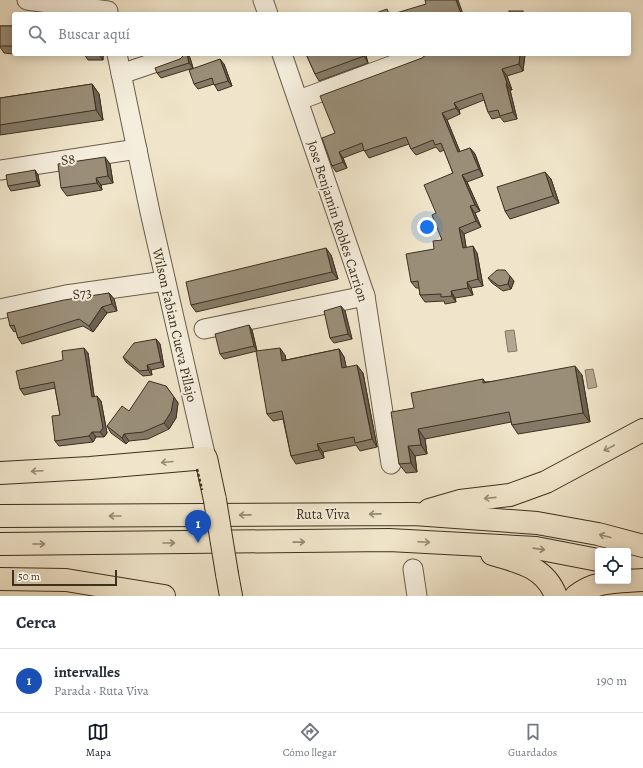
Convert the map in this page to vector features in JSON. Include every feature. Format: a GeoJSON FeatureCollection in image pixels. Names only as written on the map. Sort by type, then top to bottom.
{"type":"FeatureCollection","features":[{"type":"Feature","properties":{"kind":"main road"},"geometry":{"type":"LineString","coordinates":[[414,514],[460,501],[510,495],[546,482],[643,430]]}},
{"type":"Feature","properties":{"kind":"main road"},"geometry":{"type":"LineString","coordinates":[[0,473],[90,468],[206,458]]}},
{"type":"Feature","properties":{"kind":"main road","name":"Wilson Fabian Cueva Pillajo"},"geometry":{"type":"LineString","coordinates":[[206,458],[215,500],[231,596]]}},
{"type":"Feature","properties":{"kind":"main road","name":"Ruta Viva"},"geometry":{"type":"LineString","coordinates":[[0,516],[414,514],[537,523],[598,534],[643,546]]}},
{"type":"Feature","properties":{"kind":"main road","name":"Ruta Viva"},"geometry":{"type":"LineString","coordinates":[[0,544],[389,540],[536,548],[595,559]]}},
{"type":"Feature","properties":{"kind":"main road"},"geometry":{"type":"LineString","coordinates":[[458,544],[518,561],[534,569],[545,576],[552,585],[556,596]]}},
{"type":"Feature","properties":{"kind":"main road"},"geometry":{"type":"LineString","coordinates":[[631,571],[643,574]]}},
{"type":"Feature","properties":{"kind":"main road"},"geometry":{"type":"LineString","coordinates":[[0,579],[66,580],[164,596]]}},
{"type":"Feature","properties":{"kind":"main road"},"geometry":{"type":"LineString","coordinates":[[576,596],[585,589],[603,583],[643,580]]}},
{"type":"Feature","properties":{"kind":"street"},"geometry":{"type":"LineString","coordinates":[[27,0],[107,8]]}},
{"type":"Feature","properties":{"kind":"street"},"geometry":{"type":"LineString","coordinates":[[263,0],[267,12]]}},
{"type":"Feature","properties":{"kind":"street","name":"Wilson Fabian Cueva Pillajo"},"geometry":{"type":"LineString","coordinates":[[117,56],[136,149],[206,458]]}},
{"type":"Feature","properties":{"kind":"street"},"geometry":{"type":"LineString","coordinates":[[121,74],[174,56]]}},
{"type":"Feature","properties":{"kind":"street","name":"Jose Benjamin Robles Carrion"},"geometry":{"type":"LineString","coordinates":[[283,56],[365,296],[391,464]]}},
{"type":"Feature","properties":{"kind":"street"},"geometry":{"type":"LineString","coordinates":[[298,100],[418,56]]}},
{"type":"Feature","properties":{"kind":"street","name":"S8"},"geometry":{"type":"LineString","coordinates":[[0,170],[136,149]]}},
{"type":"Feature","properties":{"kind":"street","name":"S73"},"geometry":{"type":"LineString","coordinates":[[0,309],[66,295],[166,281]]}},
{"type":"Feature","properties":{"kind":"street"},"geometry":{"type":"LineString","coordinates":[[204,329],[365,296]]}},
{"type":"Feature","properties":{"kind":"street"},"geometry":{"type":"LineString","coordinates":[[413,569],[417,596]]}},
{"type":"Feature","properties":{"kind":"shaded area"},"geometry":{"type":"Polygon","coordinates":[[[514,330],[517,351],[508,352],[505,331],[514,330]]]}},
{"type":"Feature","properties":{"kind":"shaded area"},"geometry":{"type":"Polygon","coordinates":[[[593,369],[597,387],[588,389],[585,370],[593,369]]]}},
{"type":"Feature","properties":{"kind":"building"},"geometry":{"type":"Polygon","coordinates":[[[425,0],[456,0],[460,12],[400,12],[426,4],[425,0]]]}},
{"type":"Feature","properties":{"kind":"building"},"geometry":{"type":"Polygon","coordinates":[[[387,9],[388,12],[379,12],[387,9]]]}},
{"type":"Feature","properties":{"kind":"building"},"geometry":{"type":"Polygon","coordinates":[[[509,11],[523,11],[523,12],[509,11]]]}},
{"type":"Feature","properties":{"kind":"building"},"geometry":{"type":"Polygon","coordinates":[[[0,26],[12,26],[12,46],[0,46],[0,26]]]}},
{"type":"Feature","properties":{"kind":"building"},"geometry":{"type":"Polygon","coordinates":[[[183,56],[187,56],[189,63],[157,73],[155,68],[180,59],[183,56]]]}},
{"type":"Feature","properties":{"kind":"building"},"geometry":{"type":"Polygon","coordinates":[[[307,56],[364,56],[315,74],[307,56]]]}},
{"type":"Feature","properties":{"kind":"building"},"geometry":{"type":"Polygon","coordinates":[[[424,56],[520,56],[519,64],[502,69],[507,83],[513,112],[500,116],[498,110],[488,112],[482,93],[454,103],[456,108],[442,113],[458,152],[470,148],[479,169],[462,175],[475,205],[470,206],[476,221],[459,228],[463,248],[473,246],[478,279],[467,282],[468,288],[451,291],[452,296],[441,297],[441,294],[420,295],[418,281],[411,282],[406,254],[434,249],[433,241],[442,240],[432,215],[436,213],[424,185],[453,173],[441,143],[435,145],[433,140],[411,149],[406,137],[364,151],[362,143],[339,152],[343,162],[332,166],[322,138],[335,133],[320,96],[424,56]]]}},
{"type":"Feature","properties":{"kind":"building"},"geometry":{"type":"Polygon","coordinates":[[[220,59],[228,81],[214,85],[212,78],[194,84],[189,70],[220,59]]]}},
{"type":"Feature","properties":{"kind":"building"},"geometry":{"type":"Polygon","coordinates":[[[92,84],[96,110],[0,125],[0,98],[92,84]]]}},
{"type":"Feature","properties":{"kind":"building"},"geometry":{"type":"Polygon","coordinates":[[[105,157],[108,176],[96,178],[97,183],[61,188],[58,164],[105,157]]]}},
{"type":"Feature","properties":{"kind":"building"},"geometry":{"type":"Polygon","coordinates":[[[35,170],[37,181],[8,186],[6,175],[35,170]]]}},
{"type":"Feature","properties":{"kind":"building"},"geometry":{"type":"Polygon","coordinates":[[[545,172],[553,196],[505,211],[497,187],[545,172]]]}},
{"type":"Feature","properties":{"kind":"building"},"geometry":{"type":"Polygon","coordinates":[[[326,248],[332,272],[191,305],[186,282],[326,248]]]}},
{"type":"Feature","properties":{"kind":"building"},"geometry":{"type":"Polygon","coordinates":[[[497,270],[505,270],[510,276],[508,284],[499,286],[488,278],[497,270]]]}},
{"type":"Feature","properties":{"kind":"building"},"geometry":{"type":"Polygon","coordinates":[[[109,293],[112,304],[102,307],[89,326],[79,319],[18,338],[14,325],[10,326],[7,313],[64,300],[109,293]]]}},
{"type":"Feature","properties":{"kind":"building"},"geometry":{"type":"Polygon","coordinates":[[[341,306],[348,334],[330,338],[324,311],[341,306]]]}},
{"type":"Feature","properties":{"kind":"building"},"geometry":{"type":"Polygon","coordinates":[[[249,325],[254,346],[220,354],[215,334],[249,325]]]}},
{"type":"Feature","properties":{"kind":"building"},"geometry":{"type":"Polygon","coordinates":[[[156,339],[161,362],[147,365],[148,370],[140,371],[123,357],[134,343],[156,339]]]}},
{"type":"Feature","properties":{"kind":"building"},"geometry":{"type":"Polygon","coordinates":[[[84,348],[92,397],[97,396],[103,428],[100,432],[92,432],[89,436],[55,441],[52,416],[60,415],[54,382],[20,389],[16,371],[63,360],[62,351],[84,348]]]}},
{"type":"Feature","properties":{"kind":"building"},"geometry":{"type":"Polygon","coordinates":[[[280,348],[282,361],[339,349],[342,368],[357,365],[372,439],[355,443],[354,437],[317,444],[319,450],[291,456],[282,411],[267,414],[256,351],[280,348]]]}},
{"type":"Feature","properties":{"kind":"building"},"geometry":{"type":"Polygon","coordinates":[[[575,366],[583,413],[512,425],[509,412],[418,429],[421,445],[408,446],[411,463],[399,464],[391,412],[414,408],[411,393],[483,379],[483,383],[575,366]]]}},
{"type":"Feature","properties":{"kind":"building"},"geometry":{"type":"Polygon","coordinates":[[[149,381],[166,386],[174,397],[171,412],[164,423],[143,432],[124,434],[122,438],[107,426],[122,406],[129,411],[149,381]]]}},
{"type":"Feature","properties":{"kind":"place","name":"intervalles"},"geometry":{"type":"Point","coordinates":[198,543]}}]}
